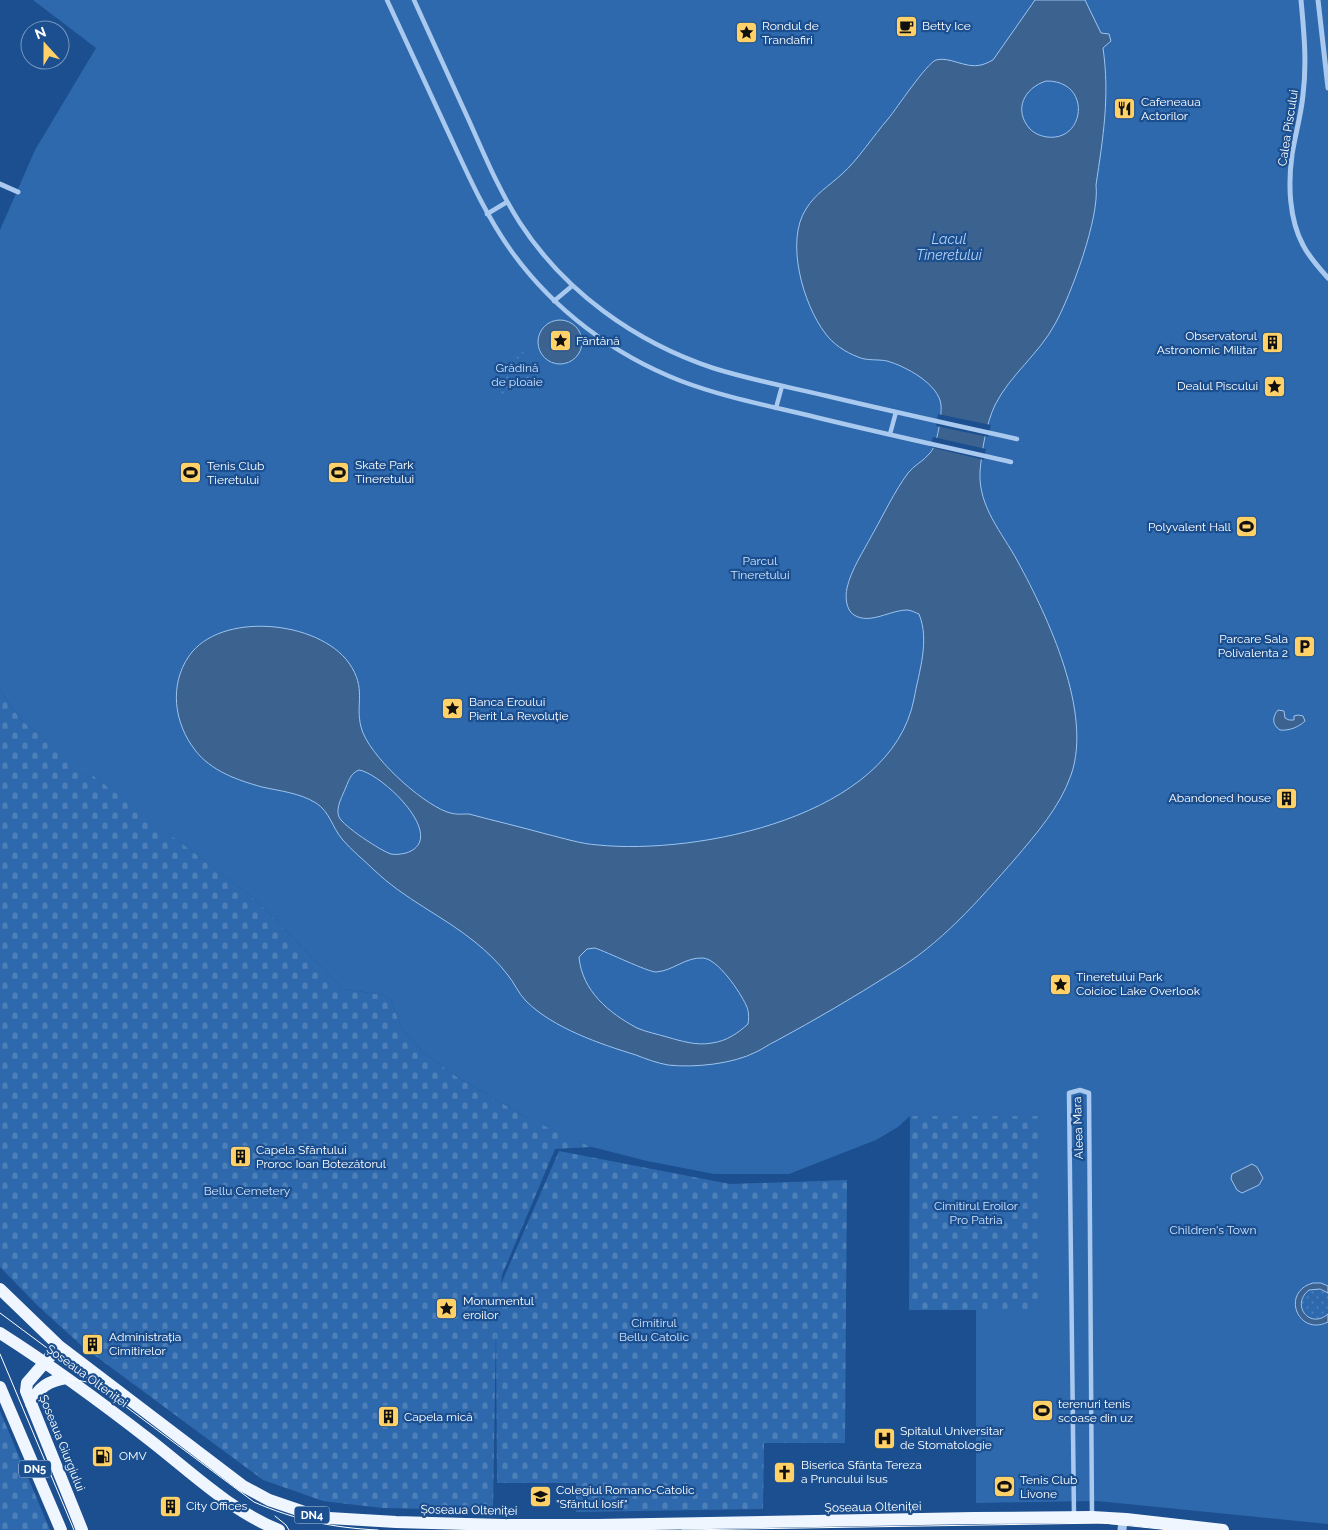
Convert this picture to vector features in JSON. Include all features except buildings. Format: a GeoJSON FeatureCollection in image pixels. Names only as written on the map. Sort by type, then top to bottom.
{"type":"FeatureCollection","features":[{"type":"Feature","properties":{"kind":"main road","name":"Șoseaua Olteniței"},"geometry":{"type":"LineString","coordinates":[[0,1289],[59,1346],[249,1490],[292,1509],[329,1518],[396,1522],[526,1525],[1092,1518],[1122,1525],[1223,1530]]}},
{"type":"Feature","properties":{"kind":"main road","name":"Șoseaua Olteniței"},"geometry":{"type":"LineString","coordinates":[[0,1333],[45,1362],[107,1407],[232,1504],[256,1520],[278,1530]]}},
{"type":"Feature","properties":{"kind":"main road","name":"Șoseaua Giurgiului"},"geometry":{"type":"LineString","coordinates":[[59,1346],[27,1383],[26,1391],[82,1530]]}},
{"type":"Feature","properties":{"kind":"main road"},"geometry":{"type":"LineString","coordinates":[[31,1404],[41,1388],[48,1382],[66,1378]]}},
{"type":"Feature","properties":{"kind":"main road","name":"DN5"},"geometry":{"type":"LineString","coordinates":[[0,1387],[60,1530]]}},
{"type":"Feature","properties":{"kind":"street"},"geometry":{"type":"LineString","coordinates":[[387,0],[487,214],[513,253],[554,301],[601,339],[637,360],[680,380],[776,408],[1011,462]]}},
{"type":"Feature","properties":{"kind":"street"},"geometry":{"type":"LineString","coordinates":[[414,0],[496,182],[507,202],[532,240],[572,286],[609,316],[685,357],[723,371],[1017,439]]}},
{"type":"Feature","properties":{"kind":"street","name":"Calea Piscului"},"geometry":{"type":"LineString","coordinates":[[1301,0],[1305,75],[1301,112],[1292,157],[1291,204],[1293,219],[1302,245],[1328,278]]}},
{"type":"Feature","properties":{"kind":"street"},"geometry":{"type":"LineString","coordinates":[[1318,0],[1328,88]]}},
{"type":"Feature","properties":{"kind":"street"},"geometry":{"type":"LineString","coordinates":[[0,184],[18,192]]}},
{"type":"Feature","properties":{"kind":"street"},"geometry":{"type":"LineString","coordinates":[[487,214],[507,202]]}},
{"type":"Feature","properties":{"kind":"street"},"geometry":{"type":"LineString","coordinates":[[554,301],[572,286]]}},
{"type":"Feature","properties":{"kind":"street"},"geometry":{"type":"LineString","coordinates":[[776,408],[782,386]]}},
{"type":"Feature","properties":{"kind":"street"},"geometry":{"type":"LineString","coordinates":[[890,434],[896,412]]}},
{"type":"Feature","properties":{"kind":"street","name":"Aleea Mara"},"geometry":{"type":"LineString","coordinates":[[1074,1518],[1070,1094],[1080,1090],[1090,1093],[1092,1518]]}},
{"type":"Feature","properties":{"kind":"green space","name":"Parcul Tineretului"},"geometry":{"type":"Polygon","coordinates":[[[33,0],[1328,0],[1328,1524],[1097,1501],[976,1503],[976,1310],[1042,1310],[1042,1116],[910,1116],[898,1127],[876,1140],[789,1174],[714,1174],[647,1161],[592,1147],[524,1116],[457,1077],[423,1052],[402,1029],[391,1000],[384,995],[343,989],[256,900],[21,720],[0,690],[0,230],[35,150],[96,48],[70,28],[70,20],[59,20],[33,0]]]}},
{"type":"Feature","properties":{"kind":"green space","name":"Grădină de ploaie"},"geometry":{"type":"Polygon","coordinates":[[[523,351],[536,381],[499,395],[490,378],[512,362],[523,351]]]}},
{"type":"Feature","properties":{"kind":"green space","name":"Bellu Cemetery"},"geometry":{"type":"Polygon","coordinates":[[[0,690],[21,720],[256,900],[343,989],[384,995],[391,1000],[402,1029],[423,1052],[457,1077],[524,1116],[592,1147],[555,1149],[502,1275],[501,1284],[559,1151],[730,1184],[847,1180],[845,1443],[764,1443],[763,1509],[576,1512],[576,1483],[497,1483],[496,1326],[493,1510],[382,1508],[323,1501],[263,1480],[82,1346],[38,1306],[0,1267],[0,690]]]}},
{"type":"Feature","properties":{"kind":"green space","name":"Cimitirul Eroilor Pro Patria"},"geometry":{"type":"Polygon","coordinates":[[[910,1116],[1042,1116],[1042,1310],[909,1310],[910,1116]]]}},
{"type":"Feature","properties":{"kind":"green space"},"geometry":{"type":"Polygon","coordinates":[[[1318,1288],[1328,1293],[1328,1314],[1316,1319],[1304,1312],[1301,1301],[1307,1292],[1318,1288]]]}},
{"type":"Feature","properties":{"kind":"green space"},"geometry":{"type":"Polygon","coordinates":[[[0,1411],[50,1530],[0,1530],[0,1411]]]}},
{"type":"Feature","properties":{"kind":"water","name":"Lacul Tineretului"},"geometry":{"type":"Polygon","coordinates":[[[1035,0],[1085,0],[1101,33],[1109,34],[1111,41],[1103,48],[1106,100],[1103,134],[1094,216],[1083,256],[1069,295],[1055,324],[1041,345],[1008,384],[995,405],[985,437],[980,471],[980,484],[987,508],[1030,584],[1054,637],[1064,666],[1072,695],[1076,723],[1076,750],[1071,775],[1061,798],[1047,820],[1015,859],[958,921],[927,949],[910,961],[834,1008],[759,1051],[725,1062],[689,1066],[668,1065],[607,1046],[563,1027],[537,1011],[526,1001],[500,965],[488,953],[463,933],[398,890],[353,851],[339,834],[325,811],[316,803],[297,795],[234,778],[209,764],[201,757],[182,728],[179,716],[177,691],[183,667],[189,656],[204,642],[223,632],[245,627],[269,626],[293,630],[315,637],[334,649],[349,663],[354,672],[359,688],[361,727],[374,751],[396,776],[423,798],[436,807],[450,813],[469,814],[585,843],[639,846],[686,843],[736,834],[785,820],[830,800],[869,773],[898,740],[914,699],[924,645],[924,635],[919,614],[910,610],[873,618],[860,618],[854,615],[849,610],[847,603],[847,588],[858,561],[898,488],[910,470],[928,456],[933,449],[939,430],[941,405],[939,397],[934,390],[920,377],[903,367],[887,361],[865,359],[848,353],[828,337],[817,321],[804,289],[799,272],[797,238],[800,222],[806,209],[818,194],[854,162],[931,63],[941,59],[975,66],[993,60],[1035,0]],[[1046,81],[1038,84],[1027,94],[1023,100],[1022,114],[1030,129],[1036,133],[1047,137],[1060,136],[1070,130],[1076,121],[1077,100],[1071,90],[1061,83],[1046,81]],[[359,770],[349,779],[341,798],[338,813],[342,821],[363,838],[391,854],[406,853],[418,846],[421,835],[417,822],[408,808],[383,783],[370,774],[359,770]],[[595,948],[587,949],[579,957],[585,980],[591,990],[607,1008],[637,1028],[683,1041],[706,1044],[727,1038],[748,1024],[748,1010],[739,992],[722,970],[709,960],[697,958],[656,972],[595,948]]]}},
{"type":"Feature","properties":{"kind":"water","name":"Fântănă"},"geometry":{"type":"Polygon","coordinates":[[[560,320],[572,324],[578,330],[582,342],[578,354],[572,360],[560,364],[548,360],[542,354],[538,342],[542,330],[548,324],[560,320]]]}},
{"type":"Feature","properties":{"kind":"water"},"geometry":{"type":"Polygon","coordinates":[[[1278,710],[1284,711],[1285,718],[1289,720],[1294,720],[1294,716],[1298,715],[1303,716],[1305,721],[1294,728],[1280,730],[1275,726],[1274,721],[1278,710]]]}},
{"type":"Feature","properties":{"kind":"water"},"geometry":{"type":"Polygon","coordinates":[[[1252,1164],[1257,1167],[1263,1178],[1259,1185],[1242,1193],[1237,1190],[1231,1179],[1232,1174],[1252,1164]]]}},
{"type":"Feature","properties":{"kind":"water"},"geometry":{"type":"Polygon","coordinates":[[[1313,1283],[1321,1283],[1328,1286],[1328,1293],[1320,1289],[1309,1290],[1301,1302],[1305,1314],[1309,1317],[1315,1319],[1328,1314],[1328,1322],[1317,1325],[1301,1319],[1295,1303],[1297,1295],[1303,1288],[1313,1283]]]}},
{"type":"Feature","properties":{"kind":"pier"},"geometry":{"type":"Polygon","coordinates":[[[938,414],[991,425],[988,437],[936,426],[938,414]]]}},
{"type":"Feature","properties":{"kind":"pier"},"geometry":{"type":"Polygon","coordinates":[[[933,437],[986,449],[984,460],[930,447],[933,437]]]}},
{"type":"Feature","properties":{"kind":"tram line"},"geometry":{"type":"LineString","coordinates":[[0,1313],[254,1502],[284,1514],[315,1522],[378,1530]]}},
{"type":"Feature","properties":{"kind":"tram line"},"geometry":{"type":"LineString","coordinates":[[0,1354],[74,1530]]}},
{"type":"Feature","properties":{"kind":"tram line"},"geometry":{"type":"LineString","coordinates":[[66,1378],[87,1382]]}},
{"type":"Feature","properties":{"kind":"tram line"},"geometry":{"type":"LineString","coordinates":[[275,1516],[289,1530]]}},
{"type":"Feature","properties":{"kind":"tram line"},"geometry":{"type":"LineString","coordinates":[[682,1530],[1103,1523],[1170,1530]]}},
{"type":"Feature","properties":{"kind":"place","name":"Betty Ice"},"geometry":{"type":"Point","coordinates":[906,26]}},
{"type":"Feature","properties":{"kind":"place","name":"Rondul de Trandafiri"},"geometry":{"type":"Point","coordinates":[746,33]}},
{"type":"Feature","properties":{"kind":"place","name":"Cafeneaua Actorilor"},"geometry":{"type":"Point","coordinates":[1125,109]}},
{"type":"Feature","properties":{"kind":"place","name":"Fântănă"},"geometry":{"type":"Point","coordinates":[560,341]}},
{"type":"Feature","properties":{"kind":"place","name":"Observatorul Astronomic Militar"},"geometry":{"type":"Point","coordinates":[1273,343]}},
{"type":"Feature","properties":{"kind":"place","name":"Dealul Piscului"},"geometry":{"type":"Point","coordinates":[1274,386]}},
{"type":"Feature","properties":{"kind":"place","name":"Skate Park Tineretului"},"geometry":{"type":"Point","coordinates":[339,472]}},
{"type":"Feature","properties":{"kind":"place","name":"Tenis Club Tieretului"},"geometry":{"type":"Point","coordinates":[191,473]}},
{"type":"Feature","properties":{"kind":"place","name":"Polyvalent Hall"},"geometry":{"type":"Point","coordinates":[1247,527]}},
{"type":"Feature","properties":{"kind":"place","name":"Parcare Sala Polivalenta 2"},"geometry":{"type":"Point","coordinates":[1304,646]}},
{"type":"Feature","properties":{"kind":"place","name":"Banca Eroului Pierit La Revoluție"},"geometry":{"type":"Point","coordinates":[453,709]}},
{"type":"Feature","properties":{"kind":"place","name":"Abandoned house"},"geometry":{"type":"Point","coordinates":[1287,798]}},
{"type":"Feature","properties":{"kind":"place","name":"Tineretului Park Coicioc Lake Overlook"},"geometry":{"type":"Point","coordinates":[1060,984]}},
{"type":"Feature","properties":{"kind":"place","name":"Capela Sfântului Proroc Ioan Botezătorul"},"geometry":{"type":"Point","coordinates":[240,1157]}},
{"type":"Feature","properties":{"kind":"place","name":"Monumentul eroilor"},"geometry":{"type":"Point","coordinates":[447,1308]}},
{"type":"Feature","properties":{"kind":"place","name":"Administrația Cimitirelor"},"geometry":{"type":"Point","coordinates":[93,1344]}},
{"type":"Feature","properties":{"kind":"place","name":"terenuri tenis scoase din uz"},"geometry":{"type":"Point","coordinates":[1042,1411]}},
{"type":"Feature","properties":{"kind":"place","name":"Capela mică"},"geometry":{"type":"Point","coordinates":[388,1417]}},
{"type":"Feature","properties":{"kind":"place","name":"Spitalul Universitar de Stomatologie"},"geometry":{"type":"Point","coordinates":[884,1438]}},
{"type":"Feature","properties":{"kind":"place","name":"OMV"},"geometry":{"type":"Point","coordinates":[103,1456]}},
{"type":"Feature","properties":{"kind":"place","name":"Biserica Sfânta Tereza a Pruncului Isus"},"geometry":{"type":"Point","coordinates":[785,1472]}},
{"type":"Feature","properties":{"kind":"place","name":"Tenis Club Livone"},"geometry":{"type":"Point","coordinates":[1004,1487]}},
{"type":"Feature","properties":{"kind":"place","name":"Colegiul Romano-Catolic \"Sfântul Iosif\""},"geometry":{"type":"Point","coordinates":[540,1497]}},
{"type":"Feature","properties":{"kind":"place","name":"City Offices"},"geometry":{"type":"Point","coordinates":[170,1506]}},
{"type":"Feature","properties":{"kind":"park label","name":"Children's Town"},"geometry":{"type":"Point","coordinates":[1213,1230]}},
{"type":"Feature","properties":{"kind":"park label","name":"Cimitirul Bellu Catolic"},"geometry":{"type":"Point","coordinates":[654,1330]}}]}
